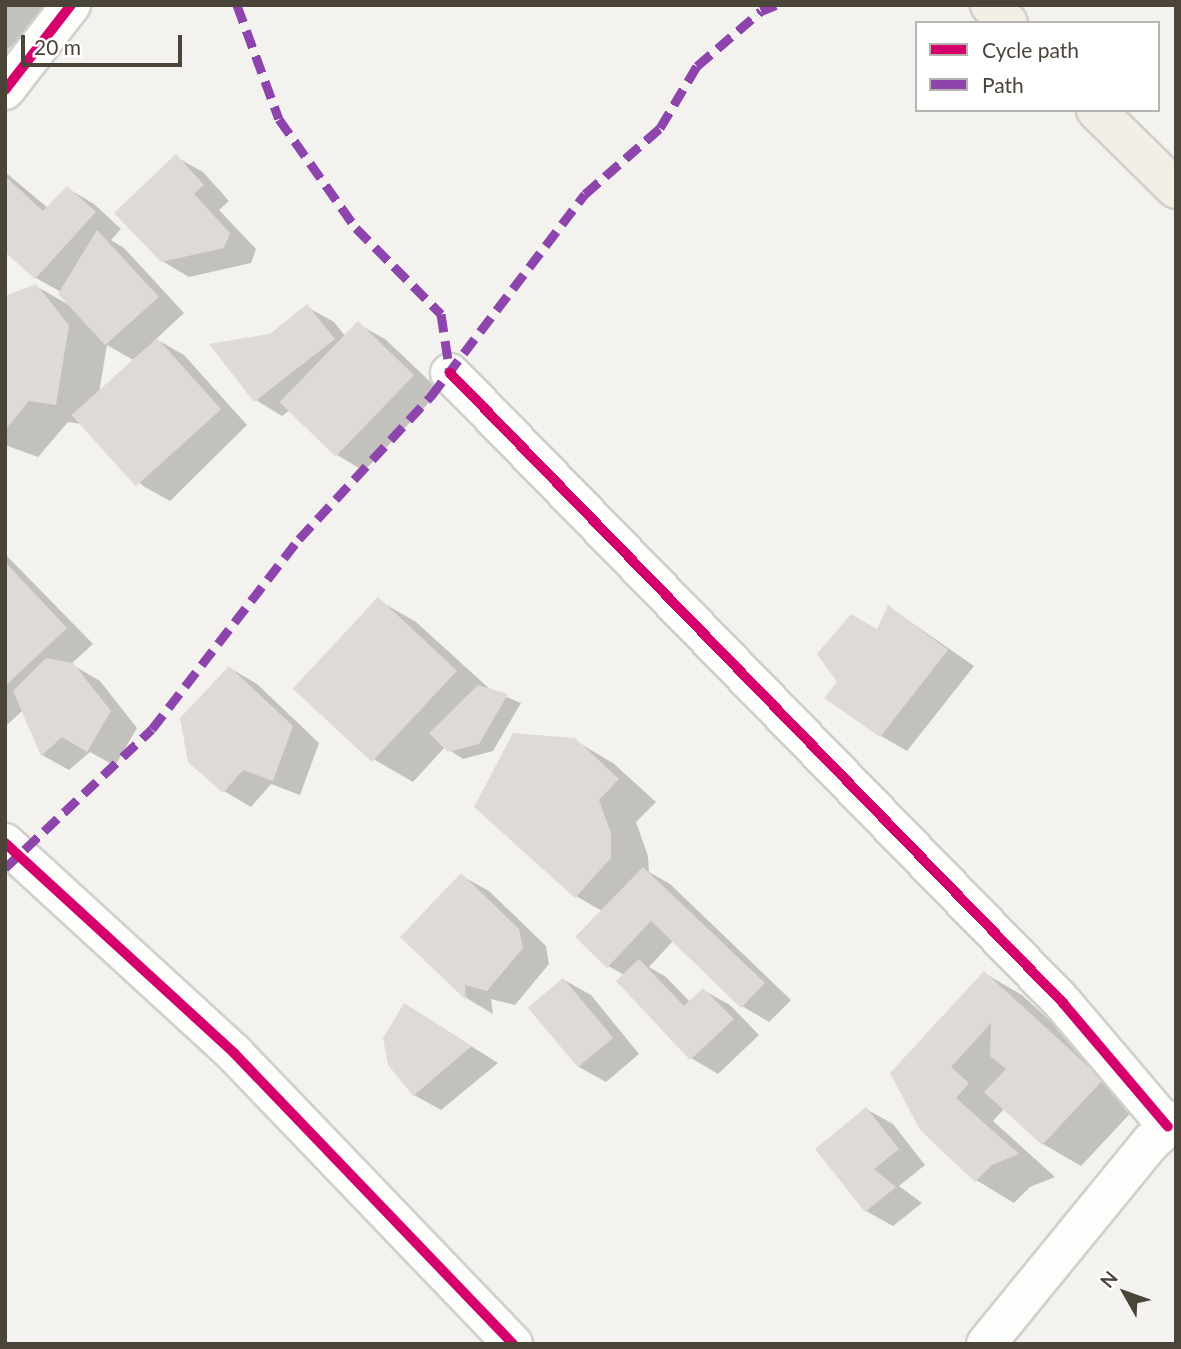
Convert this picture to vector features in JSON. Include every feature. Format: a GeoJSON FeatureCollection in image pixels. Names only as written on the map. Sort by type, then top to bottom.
{"type":"FeatureCollection","features":[{"type":"Feature","properties":{"kind":"main road"},"geometry":{"type":"LineString","coordinates":[[990,5],[1006,21]]}},
{"type":"Feature","properties":{"kind":"main road"},"geometry":{"type":"LineString","coordinates":[[1098,112],[1176,189]]}},
{"type":"Feature","properties":{"kind":"street"},"geometry":{"type":"LineString","coordinates":[[5,90],[71,5]]}},
{"type":"Feature","properties":{"kind":"street"},"geometry":{"type":"LineString","coordinates":[[450,373],[1054,993],[1172,1123],[1151,1142],[986,1344]]}},
{"type":"Feature","properties":{"kind":"street"},"geometry":{"type":"LineString","coordinates":[[5,843],[234,1053],[513,1344]]}},
{"type":"Feature","properties":{"kind":"building"},"geometry":{"type":"Polygon","coordinates":[[[176,154],[204,185],[194,194],[230,233],[224,248],[161,262],[114,213],[176,154]]]}},
{"type":"Feature","properties":{"kind":"building"},"geometry":{"type":"Polygon","coordinates":[[[5,176],[43,211],[67,186],[96,212],[35,279],[5,252],[5,176]]]}},
{"type":"Feature","properties":{"kind":"building"},"geometry":{"type":"Polygon","coordinates":[[[97,230],[159,297],[105,345],[58,294],[97,230]]]}},
{"type":"Feature","properties":{"kind":"building"},"geometry":{"type":"Polygon","coordinates":[[[36,284],[69,325],[56,405],[29,401],[5,430],[5,296],[36,284]]]}},
{"type":"Feature","properties":{"kind":"building"},"geometry":{"type":"Polygon","coordinates":[[[307,304],[335,339],[254,402],[209,344],[270,334],[307,304]]]}},
{"type":"Feature","properties":{"kind":"building"},"geometry":{"type":"Polygon","coordinates":[[[358,321],[414,375],[336,456],[280,402],[358,321]]]}},
{"type":"Feature","properties":{"kind":"building"},"geometry":{"type":"Polygon","coordinates":[[[157,338],[221,409],[136,486],[72,415],[157,338]]]}},
{"type":"Feature","properties":{"kind":"building"},"geometry":{"type":"Polygon","coordinates":[[[5,562],[67,628],[5,686],[5,562]]]}},
{"type":"Feature","properties":{"kind":"building"},"geometry":{"type":"Polygon","coordinates":[[[378,597],[457,671],[372,762],[293,688],[378,597]]]}},
{"type":"Feature","properties":{"kind":"building"},"geometry":{"type":"Polygon","coordinates":[[[888,605],[948,650],[880,737],[824,698],[837,682],[817,654],[851,614],[877,629],[888,605]]]}},
{"type":"Feature","properties":{"kind":"building"},"geometry":{"type":"Polygon","coordinates":[[[46,658],[73,663],[111,711],[87,752],[62,737],[41,756],[13,691],[46,658]]]}},
{"type":"Feature","properties":{"kind":"building"},"geometry":{"type":"Polygon","coordinates":[[[229,666],[293,726],[273,781],[243,770],[223,793],[188,762],[180,718],[229,666]]]}},
{"type":"Feature","properties":{"kind":"building"},"geometry":{"type":"Polygon","coordinates":[[[478,685],[508,694],[479,744],[448,752],[429,733],[478,685]]]}},
{"type":"Feature","properties":{"kind":"building"},"geometry":{"type":"Polygon","coordinates":[[[513,733],[575,738],[619,779],[599,800],[611,833],[611,858],[575,898],[474,807],[513,733]]]}},
{"type":"Feature","properties":{"kind":"building"},"geometry":{"type":"Polygon","coordinates":[[[643,867],[765,983],[741,1008],[651,921],[607,968],[575,937],[643,867]]]}},
{"type":"Feature","properties":{"kind":"building"},"geometry":{"type":"Polygon","coordinates":[[[461,873],[519,929],[523,948],[487,991],[465,985],[466,1000],[400,937],[461,873]]]}},
{"type":"Feature","properties":{"kind":"building"},"geometry":{"type":"Polygon","coordinates":[[[639,959],[684,1006],[703,988],[734,1019],[690,1060],[616,981],[639,959]]]}},
{"type":"Feature","properties":{"kind":"building"},"geometry":{"type":"Polygon","coordinates":[[[984,971],[1103,1080],[1042,1145],[984,1092],[1006,1069],[990,1056],[991,1023],[951,1067],[969,1083],[956,1098],[1019,1154],[992,1165],[975,1182],[920,1130],[890,1073],[984,971]]]}},
{"type":"Feature","properties":{"kind":"building"},"geometry":{"type":"Polygon","coordinates":[[[563,978],[613,1038],[578,1067],[528,1008],[563,978]]]}},
{"type":"Feature","properties":{"kind":"building"},"geometry":{"type":"Polygon","coordinates":[[[404,1003],[472,1046],[413,1096],[388,1065],[383,1038],[404,1003]]]}},
{"type":"Feature","properties":{"kind":"building"},"geometry":{"type":"Polygon","coordinates":[[[866,1107],[899,1149],[874,1169],[896,1187],[865,1212],[815,1149],[866,1107]]]}},
{"type":"Feature","properties":{"kind":"marked path"},"geometry":{"type":"LineString","coordinates":[[237,5],[279,119],[356,228],[441,314],[450,373]]}},
{"type":"Feature","properties":{"kind":"marked path"},"geometry":{"type":"LineString","coordinates":[[5,868],[152,729],[299,539],[431,396],[585,194],[660,128],[697,66],[761,11],[776,5]]}},
{"type":"Feature","properties":{"kind":"cycle path"},"geometry":{"type":"LineString","coordinates":[[5,90],[71,5]]}},
{"type":"Feature","properties":{"kind":"cycle path"},"geometry":{"type":"LineString","coordinates":[[450,373],[1063,1003],[1168,1127]]}},
{"type":"Feature","properties":{"kind":"cycle path"},"geometry":{"type":"LineString","coordinates":[[5,843],[234,1053],[513,1344]]}}]}
